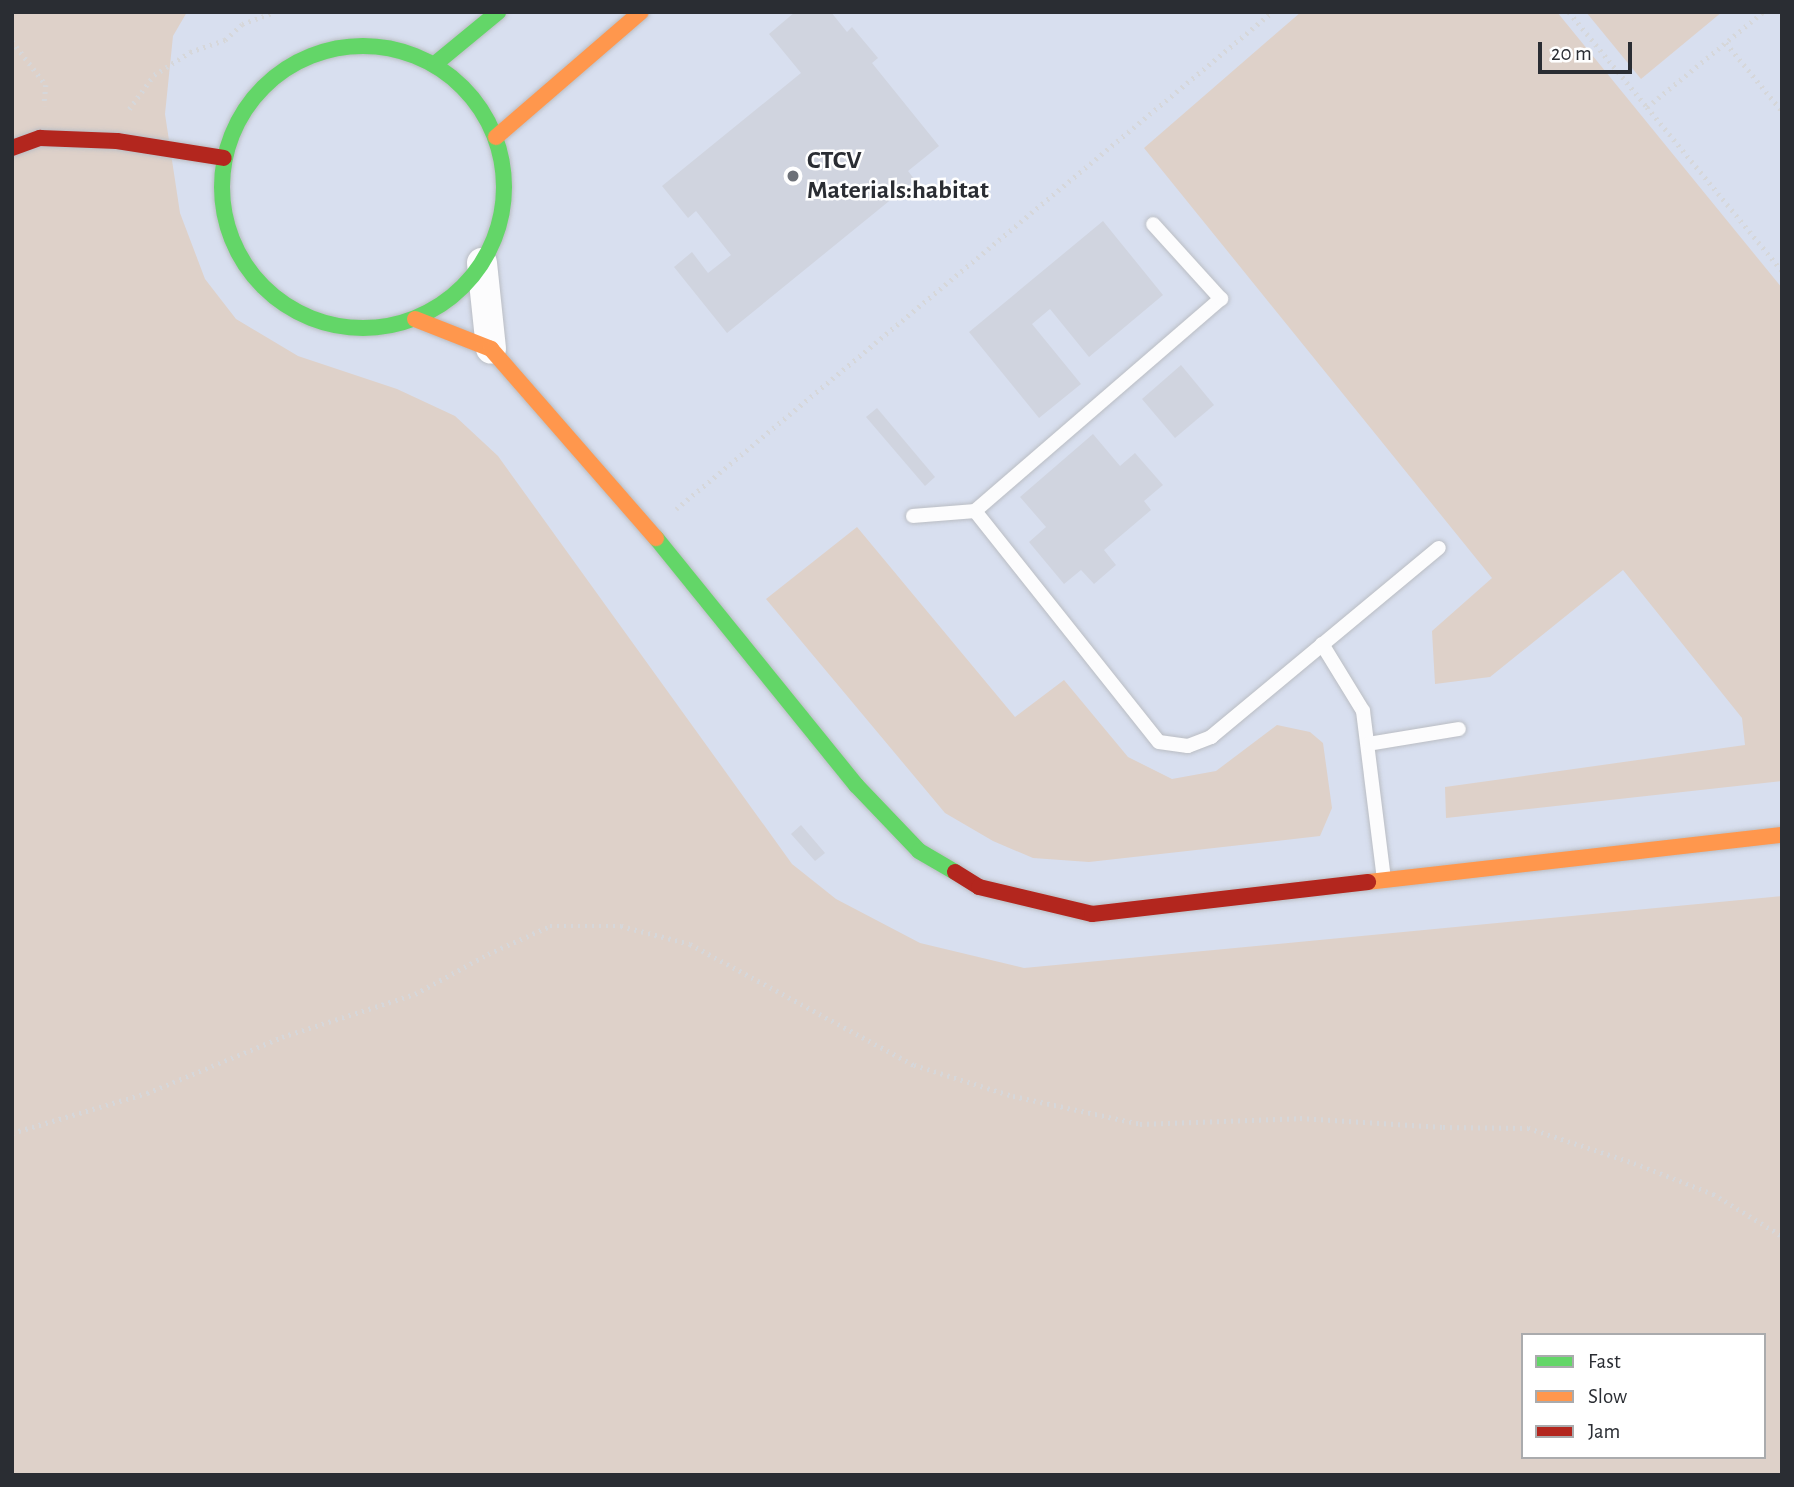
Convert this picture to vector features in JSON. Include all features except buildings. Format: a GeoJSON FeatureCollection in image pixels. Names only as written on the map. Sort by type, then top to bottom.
{"type":"FeatureCollection","features":[{"type":"Feature","properties":{"kind":"street"},"geometry":{"type":"LineString","coordinates":[[435,64],[498,12]]}},
{"type":"Feature","properties":{"kind":"street"},"geometry":{"type":"LineString","coordinates":[[495,137],[642,12]]}},
{"type":"Feature","properties":{"kind":"street"},"geometry":{"type":"LineString","coordinates":[[349,46],[393,48],[435,64],[460,83],[481,108],[495,137],[504,180],[500,223],[482,263],[453,297],[415,319],[370,329],[323,324],[282,304],[254,279],[233,246],[222,203],[224,158],[240,116],[268,81],[306,57],[349,46]]}},
{"type":"Feature","properties":{"kind":"street"},"geometry":{"type":"LineString","coordinates":[[12,148],[40,138],[117,141],[224,158]]}},
{"type":"Feature","properties":{"kind":"street"},"geometry":{"type":"LineString","coordinates":[[482,263],[491,349]]}},
{"type":"Feature","properties":{"kind":"street"},"geometry":{"type":"LineString","coordinates":[[415,319],[491,349],[649,531],[856,785],[919,851],[979,887],[1092,914],[1782,835]]}},
{"type":"Feature","properties":{"kind":"lane"},"geometry":{"type":"LineString","coordinates":[[914,516],[975,511],[1222,299],[1153,224]]}},
{"type":"Feature","properties":{"kind":"lane"},"geometry":{"type":"LineString","coordinates":[[975,511],[1159,742],[1188,746],[1211,737],[1439,548]]}},
{"type":"Feature","properties":{"kind":"lane"},"geometry":{"type":"LineString","coordinates":[[1322,644],[1363,711],[1384,881]]}},
{"type":"Feature","properties":{"kind":"lane"},"geometry":{"type":"LineString","coordinates":[[1368,744],[1459,729]]}},
{"type":"Feature","properties":{"kind":"path"},"geometry":{"type":"LineString","coordinates":[[117,141],[128,111],[154,75],[190,52],[225,40],[242,24],[275,12]]}},
{"type":"Feature","properties":{"kind":"path"},"geometry":{"type":"LineString","coordinates":[[649,531],[1272,12]]}},
{"type":"Feature","properties":{"kind":"path"},"geometry":{"type":"LineString","coordinates":[[1569,12],[1782,271]]}},
{"type":"Feature","properties":{"kind":"path"},"geometry":{"type":"LineString","coordinates":[[1647,107],[1763,12]]}},
{"type":"Feature","properties":{"kind":"path"},"geometry":{"type":"LineString","coordinates":[[12,41],[46,85],[40,138]]}},
{"type":"Feature","properties":{"kind":"path"},"geometry":{"type":"LineString","coordinates":[[1726,43],[1782,111]]}},
{"type":"Feature","properties":{"kind":"path"},"geometry":{"type":"LineString","coordinates":[[12,1133],[147,1093],[282,1037],[415,994],[488,954],[550,926],[621,926],[690,944],[869,1044],[914,1065],[1013,1096],[1140,1124],[1300,1118],[1443,1127],[1528,1128],[1634,1163],[1713,1194],[1782,1236]]}},
{"type":"Feature","properties":{"kind":"shaded area"},"geometry":{"type":"Polygon","coordinates":[[[12,12],[1782,12],[1782,1475],[1315,1475],[880,1446],[12,12]]]}},
{"type":"Feature","properties":{"kind":"shaded area"},"geometry":{"type":"Polygon","coordinates":[[[12,12],[187,12],[173,36],[165,114],[180,213],[205,279],[236,319],[298,356],[397,389],[455,416],[498,456],[792,864],[836,899],[920,943],[1024,968],[1782,896],[1782,1475],[12,1475],[12,12]]]}},
{"type":"Feature","properties":{"kind":"shaded area"},"geometry":{"type":"Polygon","coordinates":[[[1301,12],[1557,12],[1782,288],[1782,781],[1446,818],[1445,787],[1745,745],[1742,718],[1623,570],[1490,677],[1435,684],[1432,631],[1492,578],[1144,148],[1301,12]]]}},
{"type":"Feature","properties":{"kind":"shaded area"},"geometry":{"type":"Polygon","coordinates":[[[1586,12],[1722,12],[1641,79],[1586,12]]]}},
{"type":"Feature","properties":{"kind":"shaded area"},"geometry":{"type":"Polygon","coordinates":[[[857,527],[1015,717],[1064,680],[1128,757],[1172,779],[1216,771],[1277,725],[1310,732],[1323,743],[1332,808],[1320,836],[1089,862],[1033,858],[993,841],[945,813],[766,599],[857,527]]]}},
{"type":"Feature","properties":{"kind":"traffic: fast"},"geometry":{"type":"LineString","coordinates":[[435,64],[498,12]]}},
{"type":"Feature","properties":{"kind":"traffic: fast"},"geometry":{"type":"LineString","coordinates":[[363,46],[391,49],[417,57],[441,70],[463,87],[480,109],[493,133],[501,159],[504,187],[501,215],[493,241],[480,265],[463,287],[441,304],[417,317],[391,325],[363,328],[335,325],[309,317],[285,304],[263,287],[246,265],[233,241],[225,215],[222,187],[225,159],[233,133],[246,109],[263,87],[285,70],[309,57],[335,49],[363,46]]}},
{"type":"Feature","properties":{"kind":"traffic: fast"},"geometry":{"type":"LineString","coordinates":[[656,538],[856,785],[919,851],[955,872]]}},
{"type":"Feature","properties":{"kind":"traffic: slow"},"geometry":{"type":"LineString","coordinates":[[496,137],[641,12]]}},
{"type":"Feature","properties":{"kind":"traffic: slow"},"geometry":{"type":"LineString","coordinates":[[415,319],[491,349],[656,538]]}},
{"type":"Feature","properties":{"kind":"traffic: slow"},"geometry":{"type":"LineString","coordinates":[[1368,882],[1782,835]]}},
{"type":"Feature","properties":{"kind":"traffic: jam"},"geometry":{"type":"LineString","coordinates":[[12,148],[40,138],[117,141],[224,158]]}},
{"type":"Feature","properties":{"kind":"traffic: jam"},"geometry":{"type":"LineString","coordinates":[[955,872],[979,887],[1092,914],[1368,882]]}},
{"type":"Feature","properties":{"kind":"place","name":"CTCV Materials:habitat"},"geometry":{"type":"Point","coordinates":[793,176]}}]}
